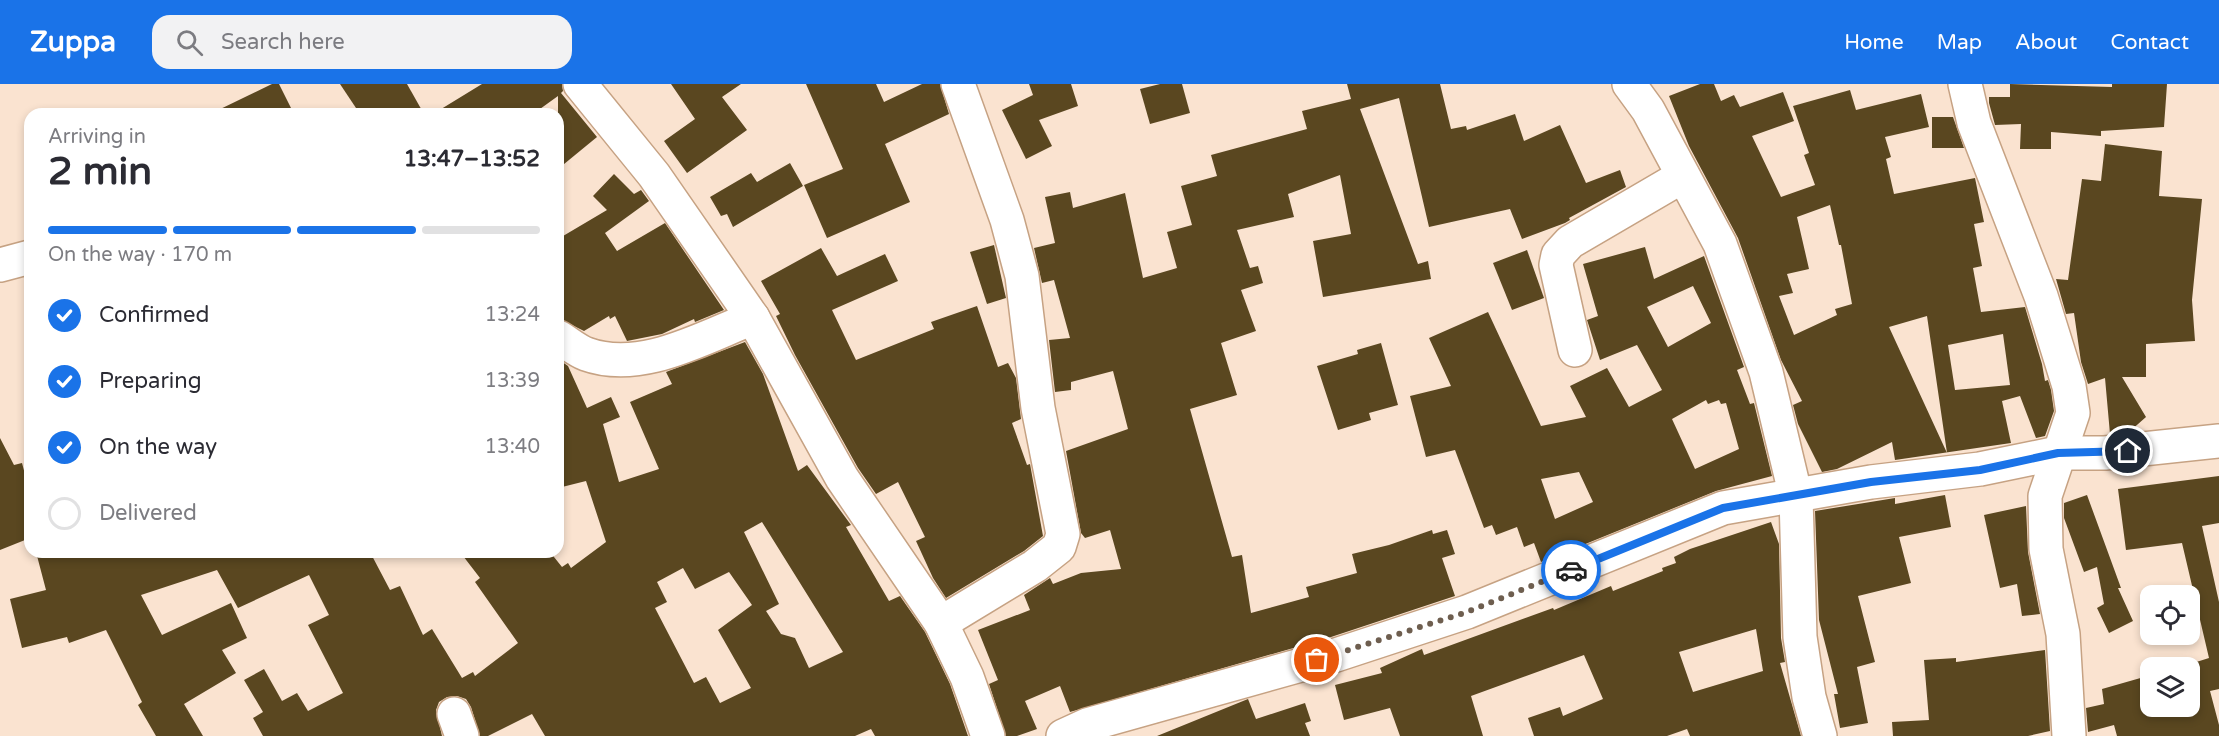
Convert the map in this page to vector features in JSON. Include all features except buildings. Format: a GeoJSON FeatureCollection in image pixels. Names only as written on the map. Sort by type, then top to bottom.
{"type":"FeatureCollection","features":[{"type":"Feature","properties":{"kind":"street"},"geometry":{"type":"LineString","coordinates":[[941,623],[1035,566],[1059,547],[1063,534],[1038,408],[1022,276],[1006,220],[958,84]]}},
{"type":"Feature","properties":{"kind":"street"},"geometry":{"type":"LineString","coordinates":[[1629,84],[1648,110],[1720,244],[1766,372],[1796,497],[1800,638],[1809,697],[1820,736]]}},
{"type":"Feature","properties":{"kind":"street"},"geometry":{"type":"LineString","coordinates":[[1965,84],[1974,123],[2041,296],[2069,386],[2073,413],[2045,496],[2046,549],[2063,634],[2069,736]]}},
{"type":"Feature","properties":{"kind":"street"},"geometry":{"type":"LineString","coordinates":[[587,86],[695,231],[753,318],[842,478],[941,623],[967,677],[988,736]]}},
{"type":"Feature","properties":{"kind":"street"},"geometry":{"type":"LineString","coordinates":[[1575,350],[1556,265],[1558,255],[1570,242],[1683,176]]}},
{"type":"Feature","properties":{"kind":"street"},"geometry":{"type":"LineString","coordinates":[[0,265],[24,259]]}},
{"type":"Feature","properties":{"kind":"street"},"geometry":{"type":"LineString","coordinates":[[564,341],[586,354],[629,360],[657,355],[753,318]]}},
{"type":"Feature","properties":{"kind":"street"},"geometry":{"type":"LineString","coordinates":[[1063,736],[1087,725],[1333,656],[1467,612],[1723,508],[1871,482],[1980,470],[2058,453],[2105,453],[2219,441]]}},
{"type":"Feature","properties":{"kind":"way so far"},"geometry":{"type":"LineString","coordinates":[[1317,660],[1467,612],[1571,570]]}},
{"type":"Feature","properties":{"kind":"route"},"geometry":{"type":"LineString","coordinates":[[1571,570],[1723,508],[1871,482],[1980,470],[2058,453],[2128,451]]}}]}
